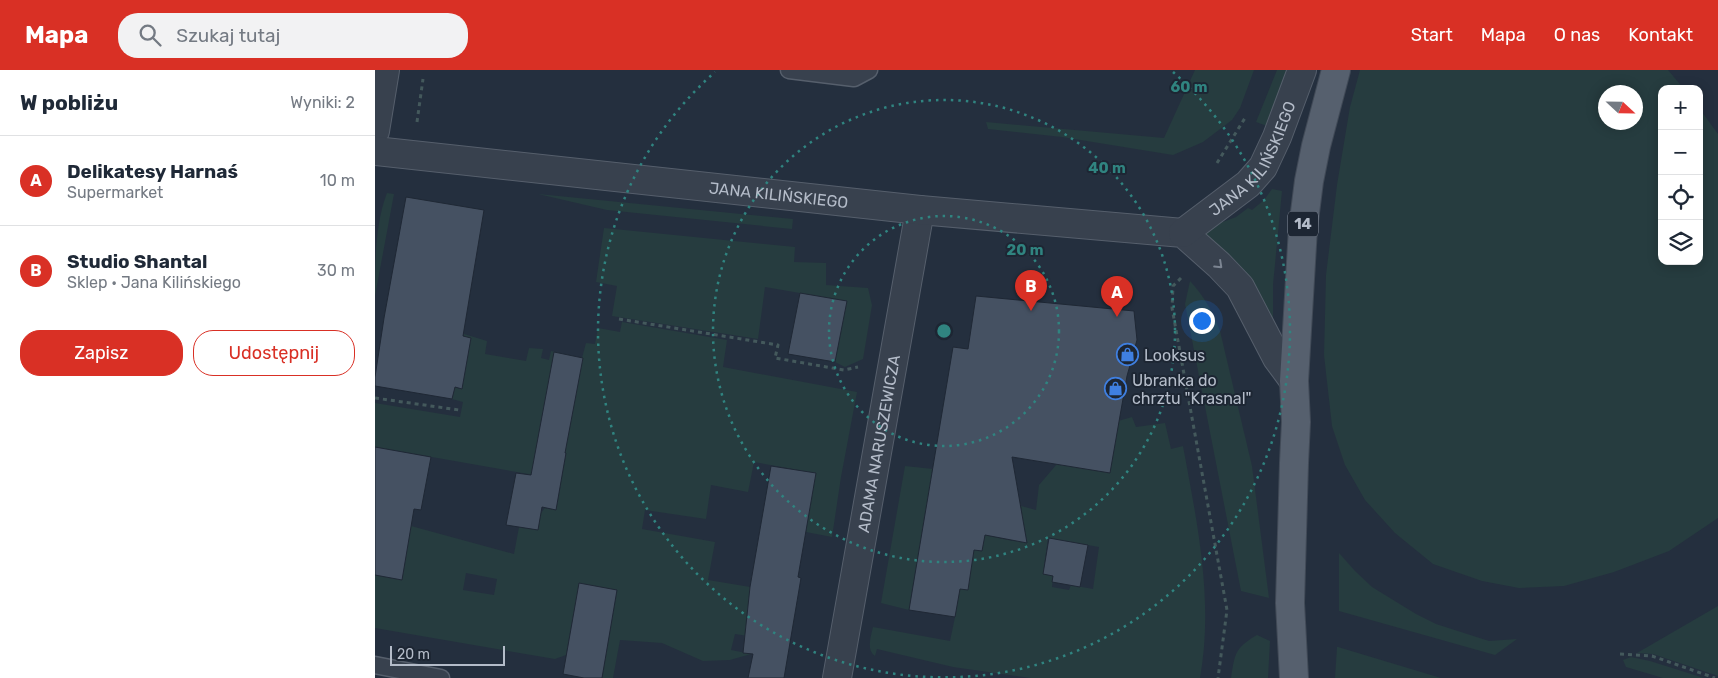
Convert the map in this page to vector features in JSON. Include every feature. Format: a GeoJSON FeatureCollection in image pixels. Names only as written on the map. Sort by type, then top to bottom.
{"type":"FeatureCollection","features":[{"type":"Feature","properties":{"kind":"main road","name":"14"},"geometry":{"type":"LineString","coordinates":[[1294,678],[1290,603],[1296,422],[1294,381],[1303,228],[1316,146],[1336,70]]}},
{"type":"Feature","properties":{"kind":"street"},"geometry":{"type":"LineString","coordinates":[[375,131],[385,70]]}},
{"type":"Feature","properties":{"kind":"street","name":"JANA KILIŃSKIEGO"},"geometry":{"type":"LineString","coordinates":[[375,151],[920,210],[1183,233],[1248,184],[1263,167],[1277,137],[1302,70]]}},
{"type":"Feature","properties":{"kind":"street","name":"ADAMA NARUSZEWICZA"},"geometry":{"type":"LineString","coordinates":[[837,678],[920,210]]}},
{"type":"Feature","properties":{"kind":"street"},"geometry":{"type":"LineString","coordinates":[[1183,233],[1219,265],[1240,287],[1277,358],[1294,381]]}},
{"type":"Feature","properties":{"kind":"lane"},"geometry":{"type":"LineString","coordinates":[[789,70],[854,78],[869,70]]}},
{"type":"Feature","properties":{"kind":"lane"},"geometry":{"type":"LineString","coordinates":[[375,666],[441,678]]}},
{"type":"Feature","properties":{"kind":"path"},"geometry":{"type":"LineString","coordinates":[[1214,168],[1246,117]]}},
{"type":"Feature","properties":{"kind":"path"},"geometry":{"type":"LineString","coordinates":[[1184,275],[1173,286],[1172,308],[1227,610],[1218,678]]}},
{"type":"Feature","properties":{"kind":"path"},"geometry":{"type":"LineString","coordinates":[[619,320],[778,346],[775,358],[844,370],[861,367]]}},
{"type":"Feature","properties":{"kind":"path"},"geometry":{"type":"LineString","coordinates":[[375,398],[459,410]]}},
{"type":"Feature","properties":{"kind":"path"},"geometry":{"type":"LineString","coordinates":[[1620,654],[1652,656],[1715,678]]}},
{"type":"Feature","properties":{"kind":"green space"},"geometry":{"type":"Polygon","coordinates":[[[1195,70],[1254,70],[1240,108],[1232,120],[1203,142],[1173,155],[1062,137],[988,129],[986,122],[1164,138],[1195,70]]]}},
{"type":"Feature","properties":{"kind":"green space"},"geometry":{"type":"Polygon","coordinates":[[[1277,70],[1289,70],[1267,126],[1256,122],[1277,70]]]}},
{"type":"Feature","properties":{"kind":"green space"},"geometry":{"type":"Polygon","coordinates":[[[1360,70],[1668,70],[1681,85],[1658,85],[1658,265],[1703,265],[1703,113],[1718,134],[1718,518],[1669,551],[1614,572],[1564,586],[1519,588],[1482,581],[1433,564],[1395,533],[1365,500],[1345,465],[1332,426],[1324,355],[1326,275],[1337,185],[1350,107],[1360,70]]]}},
{"type":"Feature","properties":{"kind":"green space"},"geometry":{"type":"Polygon","coordinates":[[[1272,189],[1282,191],[1273,285],[1273,325],[1257,289],[1248,276],[1229,256],[1201,236],[1204,229],[1236,217],[1248,208],[1252,210],[1264,200],[1272,189]]]}},
{"type":"Feature","properties":{"kind":"green space"},"geometry":{"type":"Polygon","coordinates":[[[387,193],[394,194],[375,296],[378,230],[387,193]]]}},
{"type":"Feature","properties":{"kind":"green space"},"geometry":{"type":"Polygon","coordinates":[[[538,194],[793,219],[792,229],[607,210],[538,194]]]}},
{"type":"Feature","properties":{"kind":"green space"},"geometry":{"type":"Polygon","coordinates":[[[604,228],[795,247],[794,262],[826,263],[826,285],[868,288],[872,305],[863,359],[845,367],[835,362],[846,301],[765,287],[758,339],[612,316],[617,286],[596,282],[604,228]]]}},
{"type":"Feature","properties":{"kind":"green space"},"geometry":{"type":"Polygon","coordinates":[[[1190,281],[1208,304],[1220,331],[1252,466],[1269,598],[1241,591],[1185,304],[1190,281]]]}},
{"type":"Feature","properties":{"kind":"green space"},"geometry":{"type":"Polygon","coordinates":[[[622,322],[727,340],[723,367],[857,392],[832,537],[806,532],[815,473],[754,462],[748,492],[711,485],[706,519],[645,510],[642,529],[715,542],[708,580],[750,587],[755,637],[735,634],[731,650],[751,654],[730,660],[703,661],[662,643],[620,640],[613,678],[602,678],[617,590],[579,583],[566,655],[555,659],[375,628],[375,575],[402,579],[411,526],[514,554],[519,527],[538,530],[541,513],[545,508],[556,510],[566,454],[552,365],[536,448],[540,476],[375,447],[375,403],[460,417],[463,402],[452,399],[455,387],[461,389],[457,372],[464,334],[487,341],[485,354],[526,361],[529,348],[543,349],[541,358],[549,360],[551,351],[582,358],[586,343],[595,344],[598,328],[620,332],[622,322]],[[466,573],[463,590],[494,595],[497,579],[466,573]]]}},
{"type":"Feature","properties":{"kind":"green space"},"geometry":{"type":"Polygon","coordinates":[[[1132,417],[1136,427],[1165,423],[1171,449],[1183,446],[1194,503],[1202,561],[1205,620],[1200,678],[1031,678],[953,667],[877,649],[875,656],[872,653],[870,643],[873,627],[950,641],[966,548],[982,551],[985,535],[1013,541],[1021,525],[1021,506],[1036,510],[1039,485],[1057,464],[1110,473],[1118,421],[1132,417]],[[1048,538],[1043,574],[1053,576],[1052,587],[1069,590],[1071,585],[1093,589],[1099,547],[1048,538]]]}},
{"type":"Feature","properties":{"kind":"green space"},"geometry":{"type":"Polygon","coordinates":[[[905,466],[933,469],[909,610],[881,603],[905,466]]]}},
{"type":"Feature","properties":{"kind":"green space"},"geometry":{"type":"Polygon","coordinates":[[[1339,553],[1372,587],[1436,624],[1489,641],[1517,639],[1495,655],[1339,611],[1339,553]]]}},
{"type":"Feature","properties":{"kind":"green space"},"geometry":{"type":"Polygon","coordinates":[[[1718,606],[1718,676],[1653,654],[1637,653],[1718,606]]]}},
{"type":"Feature","properties":{"kind":"green space"},"geometry":{"type":"Polygon","coordinates":[[[1257,635],[1270,641],[1268,678],[1231,678],[1237,652],[1244,644],[1257,635]]]}},
{"type":"Feature","properties":{"kind":"green space"},"geometry":{"type":"Polygon","coordinates":[[[1338,647],[1441,678],[1335,678],[1338,647]]]}},
{"type":"Feature","properties":{"kind":"green space"},"geometry":{"type":"Polygon","coordinates":[[[1631,657],[1704,678],[1663,678],[1626,667],[1623,660],[1631,657]]]}},
{"type":"Feature","properties":{"kind":"building"},"geometry":{"type":"Polygon","coordinates":[[[406,197],[484,210],[463,336],[471,338],[462,389],[455,387],[452,399],[375,386],[384,318],[406,197]]]}},
{"type":"Feature","properties":{"kind":"building"},"geometry":{"type":"Polygon","coordinates":[[[800,293],[847,301],[835,362],[788,354],[800,293]]]}},
{"type":"Feature","properties":{"kind":"building"},"geometry":{"type":"Polygon","coordinates":[[[976,296],[1134,311],[1137,340],[1127,376],[1110,473],[1012,457],[1027,543],[985,535],[982,551],[974,550],[968,590],[960,589],[955,617],[909,610],[953,347],[968,349],[976,296]]]}},
{"type":"Feature","properties":{"kind":"building"},"geometry":{"type":"Polygon","coordinates":[[[554,352],[583,358],[556,510],[542,507],[538,530],[506,525],[516,473],[531,475],[554,352]]]}},
{"type":"Feature","properties":{"kind":"building"},"geometry":{"type":"Polygon","coordinates":[[[375,447],[431,457],[421,510],[414,509],[402,580],[375,575],[375,447]]]}},
{"type":"Feature","properties":{"kind":"building"},"geometry":{"type":"Polygon","coordinates":[[[771,466],[816,473],[798,577],[801,578],[784,678],[748,678],[753,654],[743,653],[750,587],[771,466]]]}},
{"type":"Feature","properties":{"kind":"building"},"geometry":{"type":"Polygon","coordinates":[[[1049,538],[1088,545],[1080,587],[1052,582],[1053,576],[1043,574],[1049,538]]]}},
{"type":"Feature","properties":{"kind":"building"},"geometry":{"type":"Polygon","coordinates":[[[579,583],[617,590],[602,678],[584,678],[563,674],[579,583]]]}},
{"type":"Feature","properties":{"kind":"place","name":"Studio Shantal"},"geometry":{"type":"Point","coordinates":[1031,311]}},
{"type":"Feature","properties":{"kind":"place","name":"Delikatesy Harnaś"},"geometry":{"type":"Point","coordinates":[1117,317]}},
{"type":"Feature","properties":{"kind":"place","name":"Looksus"},"geometry":{"type":"Point","coordinates":[1128,355]}},
{"type":"Feature","properties":{"kind":"place","name":"Ubranka do chrztu \"Krasnal\""},"geometry":{"type":"Point","coordinates":[1116,389]}}]}
